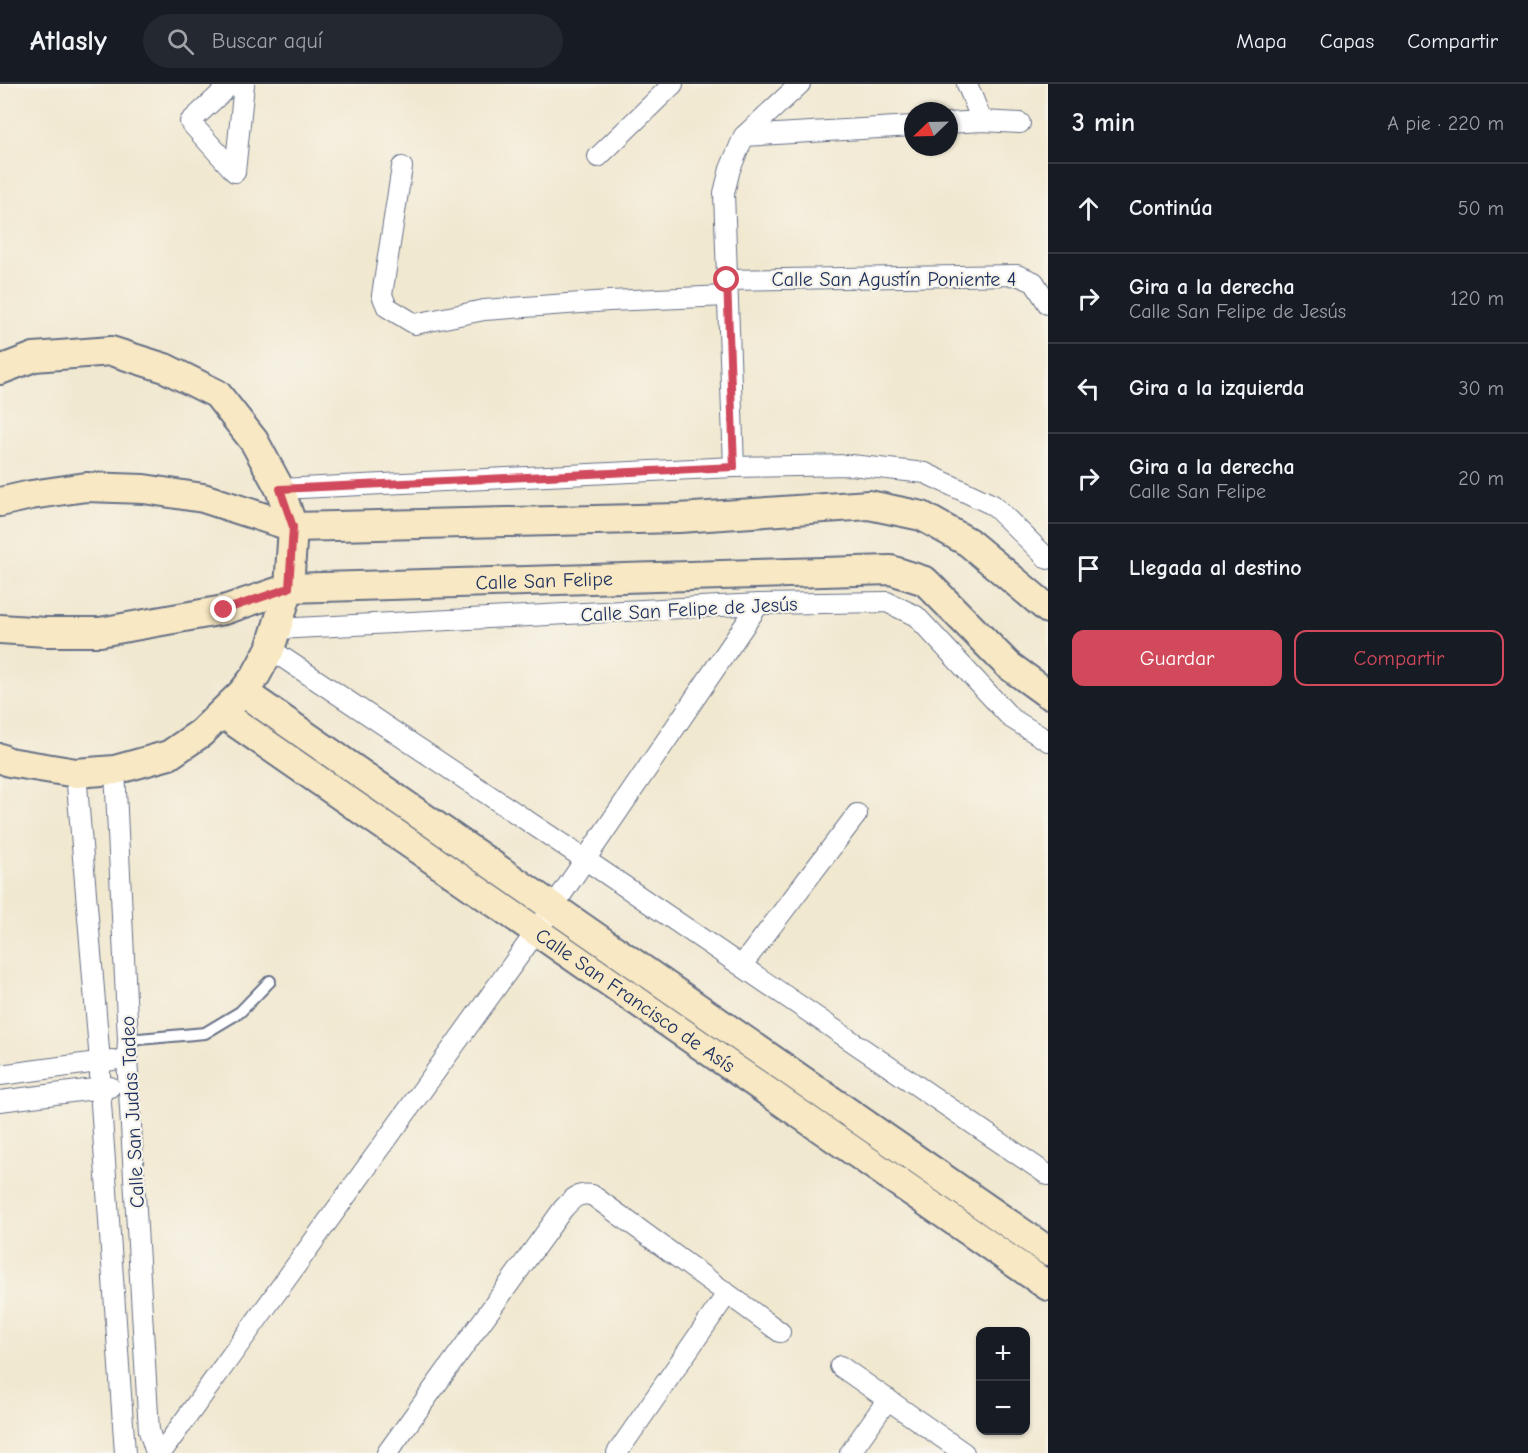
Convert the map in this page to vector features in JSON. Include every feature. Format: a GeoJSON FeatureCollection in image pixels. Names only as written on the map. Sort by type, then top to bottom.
{"type":"FeatureCollection","features":[{"type":"Feature","properties":{"kind":"main road"},"geometry":{"type":"LineString","coordinates":[[0,370],[34,357],[111,351],[165,368],[217,394],[254,441],[280,489],[293,527],[289,588],[274,639],[256,675],[243,692],[201,734],[169,755],[115,770],[76,773],[9,762],[0,758]]}},
{"type":"Feature","properties":{"kind":"main road"},"geometry":{"type":"LineString","coordinates":[[0,502],[86,487],[144,489],[203,498],[293,527],[679,518],[869,505],[922,516],[968,542],[1048,609]]}},
{"type":"Feature","properties":{"kind":"main road","name":"Calle San Felipe"},"geometry":{"type":"LineString","coordinates":[[0,629],[100,632],[224,610],[289,588],[891,570],[925,581],[1008,665],[1048,694]]}},
{"type":"Feature","properties":{"kind":"main road","name":"Calle San Francisco de Asís"},"geometry":{"type":"LineString","coordinates":[[243,692],[1048,1251]]}},
{"type":"Feature","properties":{"kind":"main road","name":"Calle San Francisco de Asís"},"geometry":{"type":"LineString","coordinates":[[223,714],[1048,1286]]}},
{"type":"Feature","properties":{"kind":"street"},"geometry":{"type":"LineString","coordinates":[[231,84],[190,122],[235,172],[244,84]]}},
{"type":"Feature","properties":{"kind":"street"},"geometry":{"type":"LineString","coordinates":[[598,157],[673,84]]}},
{"type":"Feature","properties":{"kind":"street"},"geometry":{"type":"LineString","coordinates":[[734,467],[724,193],[729,169],[744,136],[800,84]]}},
{"type":"Feature","properties":{"kind":"street"},"geometry":{"type":"LineString","coordinates":[[967,84],[982,121]]}},
{"type":"Feature","properties":{"kind":"street"},"geometry":{"type":"LineString","coordinates":[[958,122],[1020,123]]}},
{"type":"Feature","properties":{"kind":"street"},"geometry":{"type":"LineString","coordinates":[[744,136],[904,127]]}},
{"type":"Feature","properties":{"kind":"street","name":"Calle San Agustín Poniente 4"},"geometry":{"type":"LineString","coordinates":[[402,167],[382,295],[387,307],[415,324],[484,310],[609,301],[727,288],[1017,275],[1034,282],[1048,304]]}},
{"type":"Feature","properties":{"kind":"street"},"geometry":{"type":"LineString","coordinates":[[280,489],[734,467],[851,465],[925,473],[993,506],[1048,559]]}},
{"type":"Feature","properties":{"kind":"street","name":"Calle San Felipe de Jesús"},"geometry":{"type":"LineString","coordinates":[[274,639],[759,604],[887,602],[916,616],[1011,718],[1048,741]]}},
{"type":"Feature","properties":{"kind":"street"},"geometry":{"type":"LineString","coordinates":[[161,1453],[553,908],[759,604]]}},
{"type":"Feature","properties":{"kind":"street"},"geometry":{"type":"LineString","coordinates":[[274,639],[586,860],[1048,1175]]}},
{"type":"Feature","properties":{"kind":"street","name":"Calle San Judas Tadeo"},"geometry":{"type":"LineString","coordinates":[[115,770],[129,1084],[149,1431],[156,1453]]}},
{"type":"Feature","properties":{"kind":"street","name":"Calle San Judas Tadeo"},"geometry":{"type":"LineString","coordinates":[[76,773],[100,1062],[125,1453]]}},
{"type":"Feature","properties":{"kind":"street"},"geometry":{"type":"LineString","coordinates":[[742,966],[857,814]]}},
{"type":"Feature","properties":{"kind":"street"},"geometry":{"type":"LineString","coordinates":[[0,1075],[100,1062],[128,1049]]}},
{"type":"Feature","properties":{"kind":"street"},"geometry":{"type":"LineString","coordinates":[[0,1101],[129,1084]]}},
{"type":"Feature","properties":{"kind":"street"},"geometry":{"type":"LineString","coordinates":[[387,1453],[563,1209],[572,1199],[582,1194],[592,1196],[780,1332]]}},
{"type":"Feature","properties":{"kind":"street"},"geometry":{"type":"LineString","coordinates":[[617,1453],[727,1294]]}},
{"type":"Feature","properties":{"kind":"street"},"geometry":{"type":"LineString","coordinates":[[840,1366],[964,1453]]}},
{"type":"Feature","properties":{"kind":"street"},"geometry":{"type":"LineString","coordinates":[[850,1453],[888,1399]]}},
{"type":"Feature","properties":{"kind":"lane"},"geometry":{"type":"LineString","coordinates":[[128,1049],[205,1033],[240,1012],[270,981]]}},
{"type":"Feature","properties":{"kind":"route"},"geometry":{"type":"LineString","coordinates":[[224,610],[289,588],[293,527],[280,489],[734,467],[727,280]]}}]}
